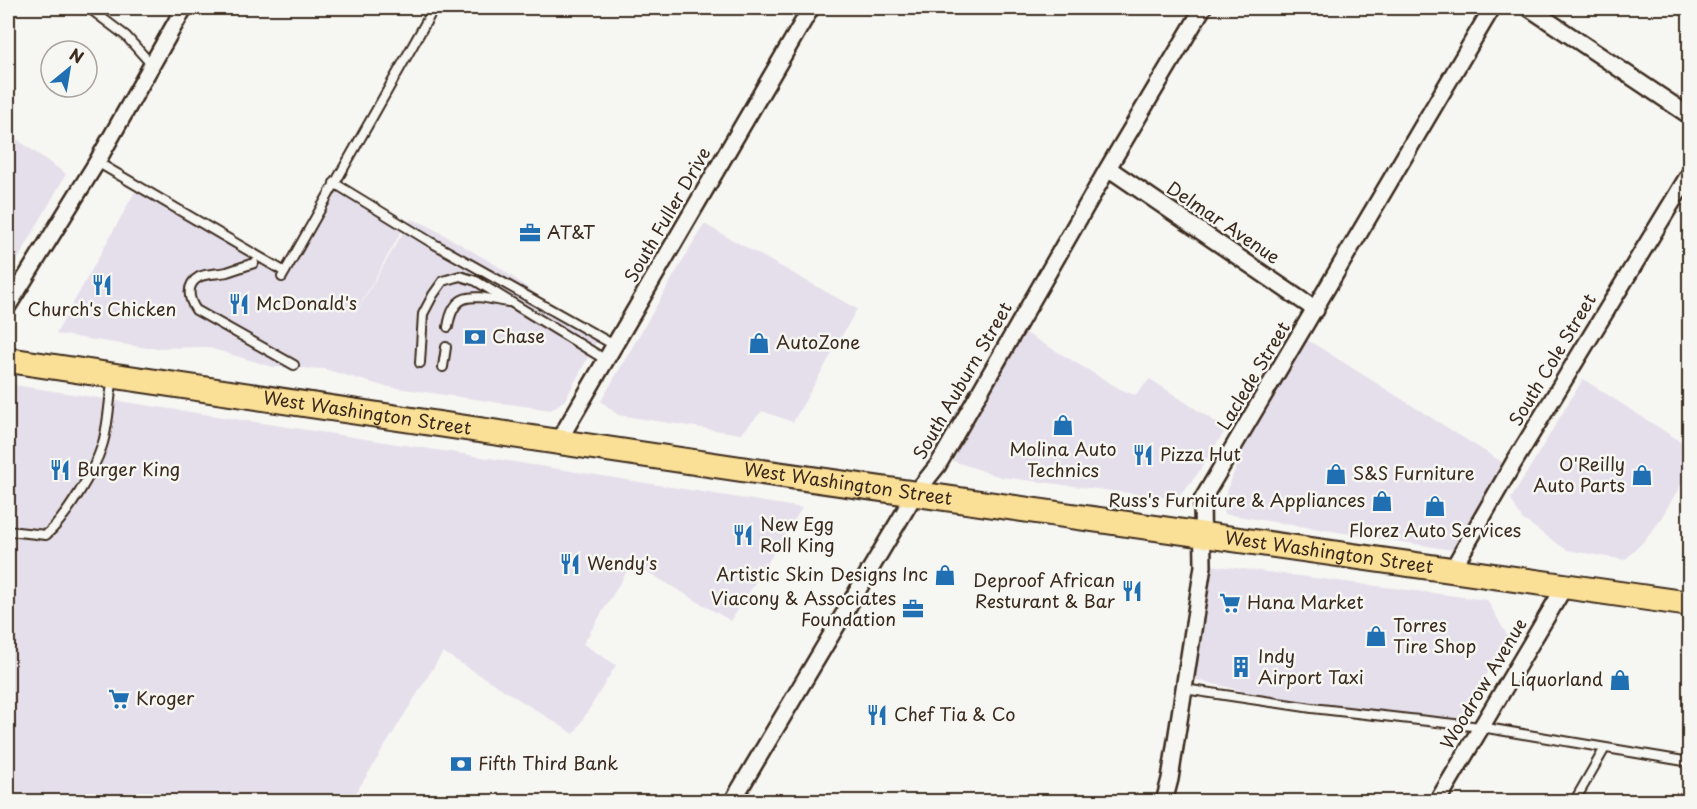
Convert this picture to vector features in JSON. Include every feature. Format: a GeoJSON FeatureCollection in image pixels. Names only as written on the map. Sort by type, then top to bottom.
{"type":"FeatureCollection","features":[{"type":"Feature","properties":{"kind":"main road","name":"West Washington Street"},"geometry":{"type":"LineString","coordinates":[[8,360],[1203,536],[1689,604]]}},
{"type":"Feature","properties":{"kind":"street"},"geometry":{"type":"LineString","coordinates":[[8,306],[97,162],[184,8]]}},
{"type":"Feature","properties":{"kind":"street","name":"South Fuller Drive"},"geometry":{"type":"LineString","coordinates":[[558,442],[811,8]]}},
{"type":"Feature","properties":{"kind":"street","name":"South Auburn Street"},"geometry":{"type":"LineString","coordinates":[[732,801],[915,494],[938,465],[1108,168],[1203,8]]}},
{"type":"Feature","properties":{"kind":"street","name":"Laclede Street"},"geometry":{"type":"LineString","coordinates":[[1164,801],[1170,779],[1203,566],[1203,500],[1492,8]]}},
{"type":"Feature","properties":{"kind":"street"},"geometry":{"type":"LineString","coordinates":[[1529,8],[1689,116]]}},
{"type":"Feature","properties":{"kind":"street","name":"Delmar Avenue"},"geometry":{"type":"LineString","coordinates":[[1108,168],[1316,310]]}},
{"type":"Feature","properties":{"kind":"street","name":"South Cole Street"},"geometry":{"type":"LineString","coordinates":[[1452,570],[1513,464],[1689,173]]}},
{"type":"Feature","properties":{"kind":"street","name":"Woodrow Avenue"},"geometry":{"type":"LineString","coordinates":[[1437,801],[1565,586]]}},
{"type":"Feature","properties":{"kind":"lane"},"geometry":{"type":"LineString","coordinates":[[89,8],[126,36],[152,65]]}},
{"type":"Feature","properties":{"kind":"lane"},"geometry":{"type":"LineString","coordinates":[[97,162],[283,274],[434,8]]}},
{"type":"Feature","properties":{"kind":"lane"},"geometry":{"type":"LineString","coordinates":[[334,183],[429,241],[614,345]]}},
{"type":"Feature","properties":{"kind":"lane"},"geometry":{"type":"LineString","coordinates":[[254,263],[226,272],[200,276],[189,291],[190,301],[196,310],[294,365]]}},
{"type":"Feature","properties":{"kind":"lane"},"geometry":{"type":"LineString","coordinates":[[420,363],[423,314],[443,281],[460,276],[476,281],[606,360]]}},
{"type":"Feature","properties":{"kind":"lane"},"geometry":{"type":"LineString","coordinates":[[448,327],[453,308],[460,300],[476,297],[512,303]]}},
{"type":"Feature","properties":{"kind":"lane"},"geometry":{"type":"LineString","coordinates":[[443,367],[446,347]]}},
{"type":"Feature","properties":{"kind":"lane"},"geometry":{"type":"LineString","coordinates":[[8,531],[46,535],[66,512],[97,460],[103,444],[113,376]]}},
{"type":"Feature","properties":{"kind":"lane"},"geometry":{"type":"LineString","coordinates":[[1184,689],[1302,706],[1481,727],[1689,762]]}},
{"type":"Feature","properties":{"kind":"lane"},"geometry":{"type":"LineString","coordinates":[[1574,801],[1605,748]]}},
{"type":"Feature","properties":{"kind":"shaded area"},"geometry":{"type":"Polygon","coordinates":[[[8,133],[66,174],[8,277],[8,133]]]}},
{"type":"Feature","properties":{"kind":"shaded area"},"geometry":{"type":"Polygon","coordinates":[[[337,181],[406,223],[350,323],[411,219],[427,225],[496,265],[598,339],[565,400],[551,410],[383,386],[324,369],[273,367],[206,347],[147,348],[56,334],[136,190],[286,275],[337,181]]]}},
{"type":"Feature","properties":{"kind":"shaded area"},"geometry":{"type":"Polygon","coordinates":[[[704,224],[857,309],[793,422],[762,411],[741,434],[618,415],[601,401],[704,224]]]}},
{"type":"Feature","properties":{"kind":"shaded area"},"geometry":{"type":"Polygon","coordinates":[[[1024,332],[1120,389],[1135,395],[1150,379],[1226,429],[1196,476],[1176,499],[1001,477],[953,461],[979,404],[1024,332]]]}},
{"type":"Feature","properties":{"kind":"shaded area"},"geometry":{"type":"Polygon","coordinates":[[[1306,339],[1505,464],[1453,550],[1224,514],[1222,503],[1245,445],[1306,339]]]}},
{"type":"Feature","properties":{"kind":"shaded area"},"geometry":{"type":"Polygon","coordinates":[[[1583,379],[1689,447],[1689,471],[1657,525],[1625,560],[1567,550],[1522,519],[1511,499],[1583,379]]]}},
{"type":"Feature","properties":{"kind":"shaded area"},"geometry":{"type":"Polygon","coordinates":[[[8,384],[802,508],[731,621],[632,563],[583,644],[616,665],[574,734],[443,652],[351,801],[341,798],[338,802],[17,801],[8,798],[8,384]]]}},
{"type":"Feature","properties":{"kind":"shaded area"},"geometry":{"type":"Polygon","coordinates":[[[1211,565],[1487,600],[1508,637],[1460,722],[1289,702],[1194,679],[1211,565]]]}},
{"type":"Feature","properties":{"kind":"place","name":"AT&T"},"geometry":{"type":"Point","coordinates":[530,233]}},
{"type":"Feature","properties":{"kind":"place","name":"Church's Chicken"},"geometry":{"type":"Point","coordinates":[102,285]}},
{"type":"Feature","properties":{"kind":"place","name":"McDonald's"},"geometry":{"type":"Point","coordinates":[239,304]}},
{"type":"Feature","properties":{"kind":"place","name":"Chase"},"geometry":{"type":"Point","coordinates":[475,337]}},
{"type":"Feature","properties":{"kind":"place","name":"AutoZone"},"geometry":{"type":"Point","coordinates":[759,343]}},
{"type":"Feature","properties":{"kind":"place","name":"Molina Auto Technics"},"geometry":{"type":"Point","coordinates":[1063,425]}},
{"type":"Feature","properties":{"kind":"place","name":"Pizza Hut"},"geometry":{"type":"Point","coordinates":[1143,455]}},
{"type":"Feature","properties":{"kind":"place","name":"Burger King"},"geometry":{"type":"Point","coordinates":[60,470]}},
{"type":"Feature","properties":{"kind":"place","name":"S&S Furniture"},"geometry":{"type":"Point","coordinates":[1336,474]}},
{"type":"Feature","properties":{"kind":"place","name":"O'Reilly Auto Parts"},"geometry":{"type":"Point","coordinates":[1642,475]}},
{"type":"Feature","properties":{"kind":"place","name":"Russ's Furniture & Appliances"},"geometry":{"type":"Point","coordinates":[1382,501]}},
{"type":"Feature","properties":{"kind":"place","name":"Florez Auto Services"},"geometry":{"type":"Point","coordinates":[1435,506]}},
{"type":"Feature","properties":{"kind":"place","name":"New Egg Roll King"},"geometry":{"type":"Point","coordinates":[743,535]}},
{"type":"Feature","properties":{"kind":"place","name":"Wendy's"},"geometry":{"type":"Point","coordinates":[570,564]}},
{"type":"Feature","properties":{"kind":"place","name":"Artistic Skin Designs Inc"},"geometry":{"type":"Point","coordinates":[945,575]}},
{"type":"Feature","properties":{"kind":"place","name":"Deproof African Resturant & Bar"},"geometry":{"type":"Point","coordinates":[1132,591]}},
{"type":"Feature","properties":{"kind":"place","name":"Hana Market"},"geometry":{"type":"Point","coordinates":[1230,603]}},
{"type":"Feature","properties":{"kind":"place","name":"Viacony & Associates Foundation"},"geometry":{"type":"Point","coordinates":[913,609]}},
{"type":"Feature","properties":{"kind":"place","name":"Torres Tire Shop"},"geometry":{"type":"Point","coordinates":[1376,636]}},
{"type":"Feature","properties":{"kind":"place","name":"Indy Airport Taxi"},"geometry":{"type":"Point","coordinates":[1241,667]}},
{"type":"Feature","properties":{"kind":"place","name":"Liquorland"},"geometry":{"type":"Point","coordinates":[1620,680]}},
{"type":"Feature","properties":{"kind":"place","name":"Kroger"},"geometry":{"type":"Point","coordinates":[119,699]}},
{"type":"Feature","properties":{"kind":"place","name":"Chef Tia & Co"},"geometry":{"type":"Point","coordinates":[877,715]}},
{"type":"Feature","properties":{"kind":"place","name":"Fifth Third Bank"},"geometry":{"type":"Point","coordinates":[461,764]}}]}
